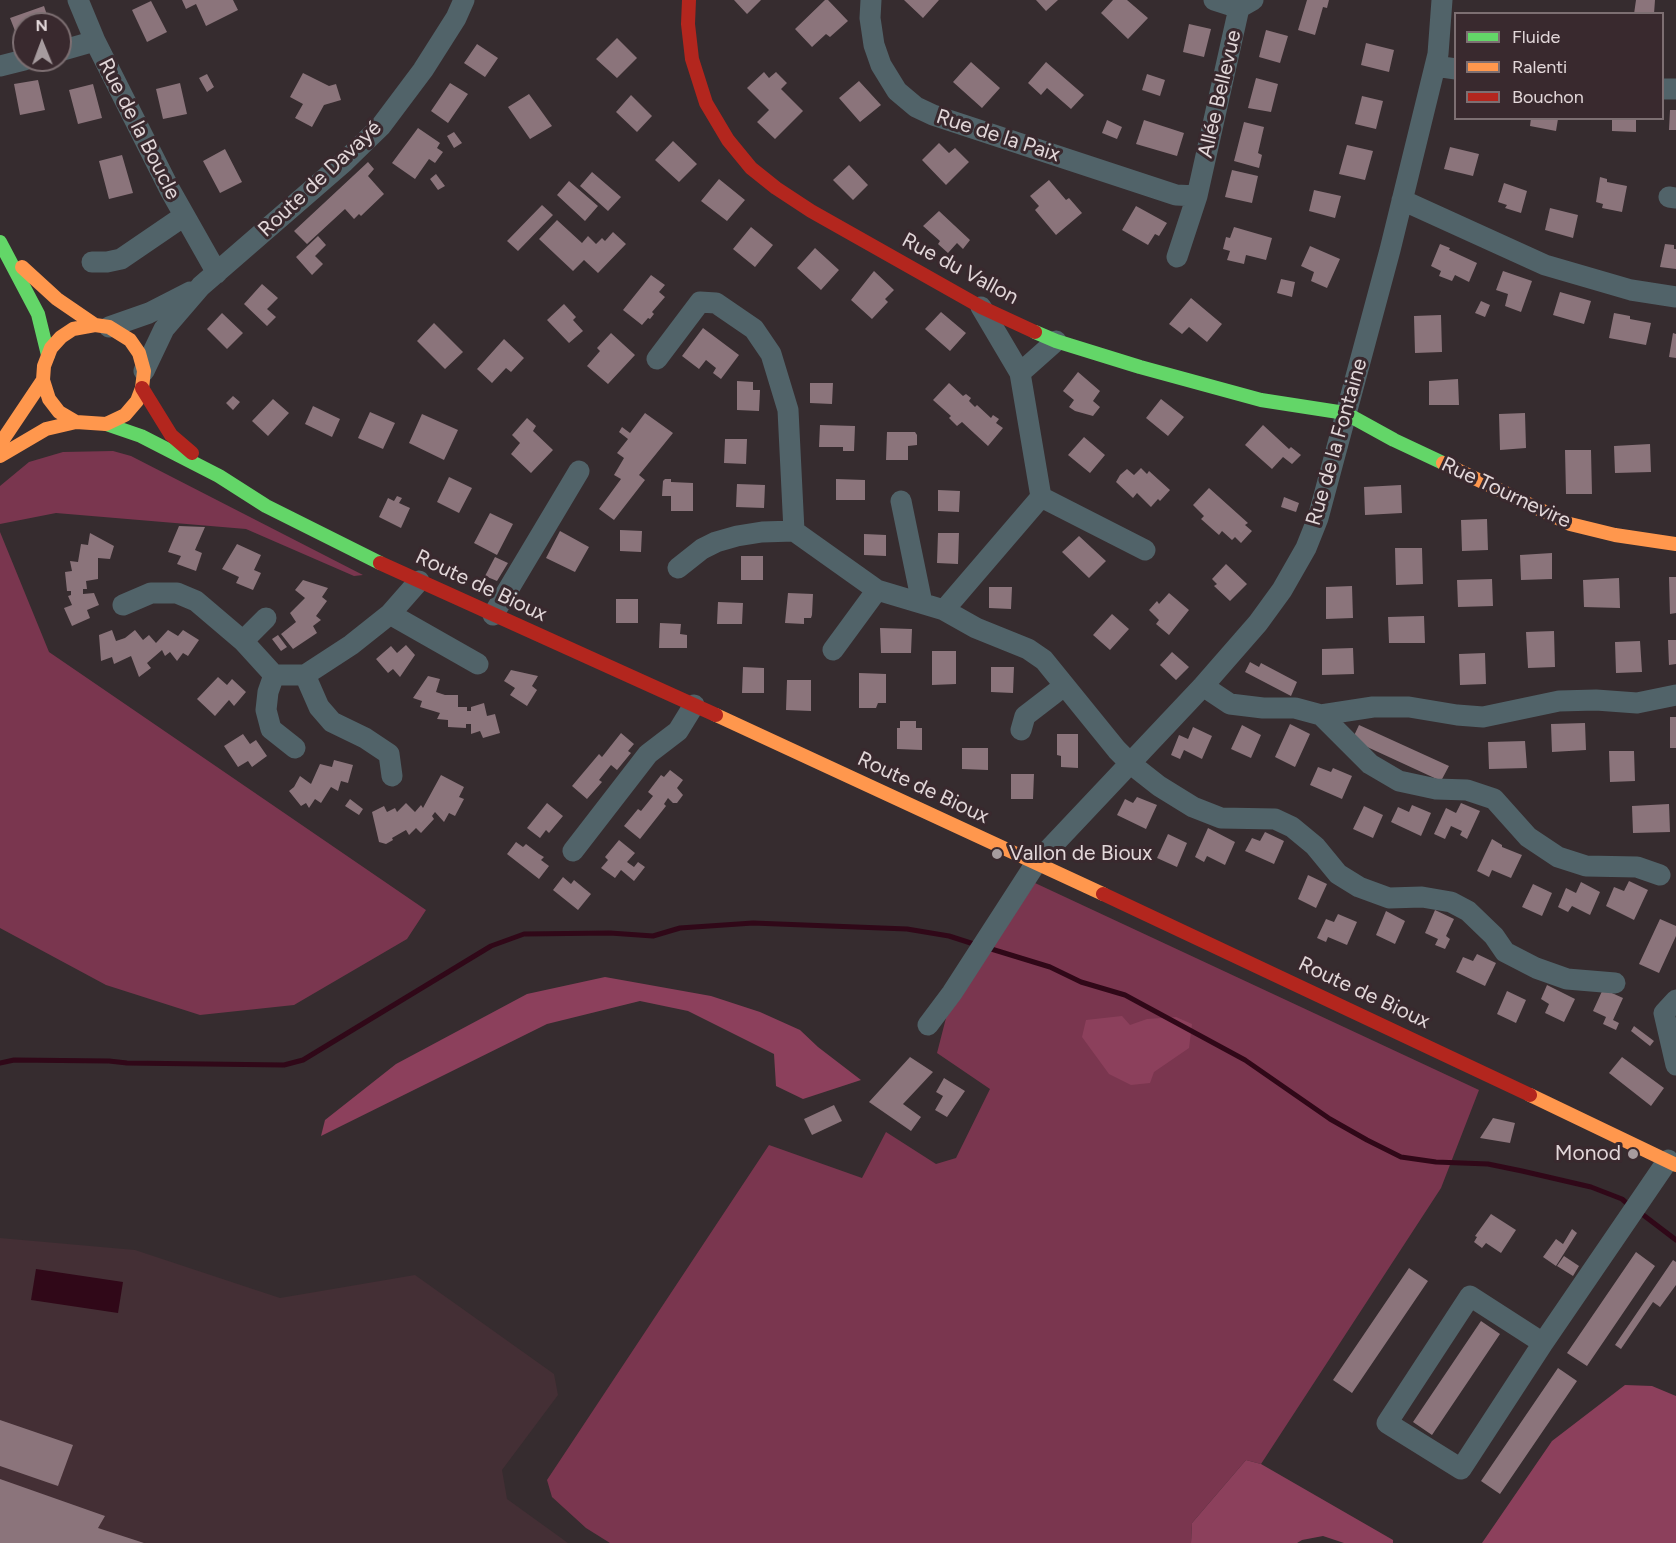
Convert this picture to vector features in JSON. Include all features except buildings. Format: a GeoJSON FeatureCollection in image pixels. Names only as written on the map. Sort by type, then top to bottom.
{"type":"FeatureCollection","features":[{"type":"Feature","properties":{"kind":"main road","name":"Rue du Vallon"},"geometry":{"type":"LineString","coordinates":[[689,0],[688,24],[692,59],[706,103],[728,140],[751,168],[811,211],[981,307],[1056,341],[1261,400],[1346,413]]}},
{"type":"Feature","properties":{"kind":"main road"},"geometry":{"type":"LineString","coordinates":[[0,456],[46,429],[76,422],[106,424],[125,415],[137,401],[143,380],[139,353],[129,340],[118,331],[102,326],[57,299],[4,247]]}},
{"type":"Feature","properties":{"kind":"main road"},"geometry":{"type":"LineString","coordinates":[[4,247],[38,314],[48,355]]}},
{"type":"Feature","properties":{"kind":"main road"},"geometry":{"type":"LineString","coordinates":[[76,422],[59,412],[49,399],[43,380],[44,366],[51,348],[61,337],[73,329],[102,326]]}},
{"type":"Feature","properties":{"kind":"main road"},"geometry":{"type":"LineString","coordinates":[[0,444],[43,380]]}},
{"type":"Feature","properties":{"kind":"main road","name":"Route de Bioux"},"geometry":{"type":"LineString","coordinates":[[143,380],[158,416],[171,435],[219,476]]}},
{"type":"Feature","properties":{"kind":"main road","name":"Rue Tournevire"},"geometry":{"type":"LineString","coordinates":[[1346,413],[1394,440],[1570,524],[1615,535],[1676,544]]}},
{"type":"Feature","properties":{"kind":"main road","name":"Route de Bioux"},"geometry":{"type":"LineString","coordinates":[[106,424],[141,436],[219,476],[266,506],[354,551],[1036,863],[1672,1162]]}},
{"type":"Feature","properties":{"kind":"street","name":"Rue de la Boucle"},"geometry":{"type":"LineString","coordinates":[[78,0],[95,41],[184,216],[209,279]]}},
{"type":"Feature","properties":{"kind":"street","name":"Route de Davayé"},"geometry":{"type":"LineString","coordinates":[[143,380],[164,329],[209,279],[344,162],[381,126],[423,70],[456,18],[464,0]]}},
{"type":"Feature","properties":{"kind":"street","name":"Rue de la Paix"},"geometry":{"type":"LineString","coordinates":[[871,0],[870,18],[874,45],[881,65],[897,91],[916,107],[933,115],[1176,195],[1197,196]]}},
{"type":"Feature","properties":{"kind":"street"},"geometry":{"type":"LineString","coordinates":[[1214,0],[1246,4]]}},
{"type":"Feature","properties":{"kind":"street","name":"Rue de la Fontaine"},"geometry":{"type":"LineString","coordinates":[[928,1025],[952,993],[1036,863],[1131,764],[1258,623],[1282,590],[1306,548],[1318,518],[1402,200],[1445,68],[1438,54],[1442,0]]}},
{"type":"Feature","properties":{"kind":"street","name":"Allée Bellevue"},"geometry":{"type":"LineString","coordinates":[[1177,257],[1197,196],[1246,4]]}},
{"type":"Feature","properties":{"kind":"street","name":"Rue de la Boucle"},"geometry":{"type":"LineString","coordinates":[[72,48],[95,41]]}},
{"type":"Feature","properties":{"kind":"street"},"geometry":{"type":"LineString","coordinates":[[1402,200],[1545,265],[1631,290],[1676,297]]}},
{"type":"Feature","properties":{"kind":"street","name":"Rue de la Boucle"},"geometry":{"type":"LineString","coordinates":[[93,262],[121,259],[184,216]]}},
{"type":"Feature","properties":{"kind":"street","name":"Route de Davayé"},"geometry":{"type":"LineString","coordinates":[[102,326],[149,313],[209,279]]}},
{"type":"Feature","properties":{"kind":"street"},"geometry":{"type":"LineString","coordinates":[[657,359],[700,302],[716,303],[754,329],[771,354],[788,410],[794,531]]}},
{"type":"Feature","properties":{"kind":"street"},"geometry":{"type":"LineString","coordinates":[[981,307],[1020,372],[1041,497]]}},
{"type":"Feature","properties":{"kind":"street"},"geometry":{"type":"LineString","coordinates":[[1020,372],[1056,341]]}},
{"type":"Feature","properties":{"kind":"street"},"geometry":{"type":"LineString","coordinates":[[493,615],[579,471]]}},
{"type":"Feature","properties":{"kind":"street"},"geometry":{"type":"LineString","coordinates":[[1041,497],[1145,550]]}},
{"type":"Feature","properties":{"kind":"street"},"geometry":{"type":"LineString","coordinates":[[944,610],[1041,497]]}},
{"type":"Feature","properties":{"kind":"street"},"geometry":{"type":"LineString","coordinates":[[901,501],[922,603]]}},
{"type":"Feature","properties":{"kind":"street"},"geometry":{"type":"LineString","coordinates":[[678,568],[702,549],[716,542],[745,535],[794,531],[877,590],[944,610],[976,628],[1028,649],[1044,660],[1131,764],[1159,786],[1193,807],[1221,818],[1275,819],[1292,827],[1315,846],[1338,874],[1359,887],[1389,898],[1422,897],[1451,902],[1468,911],[1494,936],[1505,952],[1536,968],[1567,979],[1615,982]]}},
{"type":"Feature","properties":{"kind":"street"},"geometry":{"type":"LineString","coordinates":[[123,604],[151,593],[177,593],[196,601],[243,641],[274,675],[305,675],[351,645],[390,614],[419,581]]}},
{"type":"Feature","properties":{"kind":"street"},"geometry":{"type":"LineString","coordinates":[[833,650],[877,590]]}},
{"type":"Feature","properties":{"kind":"street"},"geometry":{"type":"LineString","coordinates":[[390,614],[478,664]]}},
{"type":"Feature","properties":{"kind":"street"},"geometry":{"type":"LineString","coordinates":[[243,641],[266,618]]}},
{"type":"Feature","properties":{"kind":"street"},"geometry":{"type":"LineString","coordinates":[[274,675],[268,692],[266,710],[271,729],[295,748]]}},
{"type":"Feature","properties":{"kind":"street"},"geometry":{"type":"LineString","coordinates":[[305,675],[319,707],[332,722],[365,738],[389,754],[392,776]]}},
{"type":"Feature","properties":{"kind":"street"},"geometry":{"type":"LineString","coordinates":[[1021,730],[1025,716],[1064,686]]}},
{"type":"Feature","properties":{"kind":"street"},"geometry":{"type":"LineString","coordinates":[[1203,686],[1230,704],[1263,708],[1295,708],[1321,715],[1373,707],[1409,706],[1457,715],[1483,717],[1559,701],[1596,700],[1637,703],[1676,695]]}},
{"type":"Feature","properties":{"kind":"street"},"geometry":{"type":"LineString","coordinates":[[573,851],[648,754],[678,731],[694,705]]}},
{"type":"Feature","properties":{"kind":"street"},"geometry":{"type":"LineString","coordinates":[[1321,715],[1370,764],[1400,781],[1436,789],[1467,790],[1494,799],[1528,837],[1558,857],[1586,866],[1637,867],[1659,875]]}},
{"type":"Feature","properties":{"kind":"street"},"geometry":{"type":"LineString","coordinates":[[1676,1000],[1664,1013],[1676,1065]]}},
{"type":"Feature","properties":{"kind":"street"},"geometry":{"type":"LineString","coordinates":[[1543,1343],[1470,1296],[1387,1423],[1461,1469],[1642,1197],[1672,1162]]}},
{"type":"Feature","properties":{"kind":"shaded area"},"geometry":{"type":"Polygon","coordinates":[[[113,451],[131,456],[363,575],[354,576],[246,529],[56,513],[0,524],[0,486],[29,462],[63,452],[113,451]]]}},
{"type":"Feature","properties":{"kind":"shaded area"},"geometry":{"type":"Polygon","coordinates":[[[0,532],[49,652],[426,910],[407,939],[294,1005],[200,1015],[106,985],[0,928],[0,532]]]}},
{"type":"Feature","properties":{"kind":"shaded area"},"geometry":{"type":"Polygon","coordinates":[[[1035,883],[1479,1090],[1441,1188],[1261,1464],[1246,1460],[1192,1523],[1191,1543],[610,1543],[586,1528],[552,1497],[547,1480],[769,1145],[862,1178],[886,1132],[936,1164],[956,1158],[990,1089],[937,1053],[946,1018],[1035,883]]]}},
{"type":"Feature","properties":{"kind":"shaded area"},"geometry":{"type":"Polygon","coordinates":[[[605,977],[711,996],[760,1012],[800,1030],[861,1080],[803,1099],[776,1086],[774,1054],[688,1011],[640,1001],[547,1024],[321,1136],[325,1120],[396,1064],[527,994],[605,977]]]}},
{"type":"Feature","properties":{"kind":"shaded area"},"geometry":{"type":"Polygon","coordinates":[[[1122,1016],[1130,1025],[1147,1019],[1176,1017],[1192,1024],[1189,1048],[1154,1072],[1150,1083],[1131,1085],[1109,1074],[1082,1037],[1086,1020],[1122,1016]]]}},
{"type":"Feature","properties":{"kind":"shaded area"},"geometry":{"type":"Polygon","coordinates":[[[0,1238],[135,1250],[280,1298],[415,1275],[554,1374],[558,1395],[502,1470],[507,1499],[568,1543],[0,1543],[0,1238]]]}},
{"type":"Feature","properties":{"kind":"shaded area"},"geometry":{"type":"Polygon","coordinates":[[[36,1269],[123,1282],[118,1313],[31,1300],[36,1269]]]}},
{"type":"Feature","properties":{"kind":"shaded area"},"geometry":{"type":"Polygon","coordinates":[[[1625,1385],[1652,1386],[1676,1396],[1676,1543],[1482,1543],[1552,1441],[1625,1385]]]}},
{"type":"Feature","properties":{"kind":"shaded area"},"geometry":{"type":"Polygon","coordinates":[[[1246,1460],[1261,1464],[1393,1540],[1393,1543],[1344,1543],[1323,1536],[1297,1543],[1191,1543],[1192,1523],[1246,1460]]]}},
{"type":"Feature","properties":{"kind":"waterway"},"geometry":{"type":"LineString","coordinates":[[0,1063],[14,1060],[284,1065],[303,1060],[491,946],[524,934],[610,933],[653,936],[680,928],[753,923],[907,929],[949,936],[977,945]]}},
{"type":"Feature","properties":{"kind":"waterway"},"geometry":{"type":"LineString","coordinates":[[988,948],[1050,967],[1081,982],[1125,995],[1245,1060],[1330,1119],[1401,1157],[1436,1162],[1488,1164],[1522,1171],[1591,1187],[1622,1199],[1630,1206]]}},
{"type":"Feature","properties":{"kind":"waterway"},"geometry":{"type":"LineString","coordinates":[[1638,1211],[1676,1240]]}},
{"type":"Feature","properties":{"kind":"traffic: fast"},"geometry":{"type":"LineString","coordinates":[[0,242],[38,314],[48,355]]}},
{"type":"Feature","properties":{"kind":"traffic: fast"},"geometry":{"type":"LineString","coordinates":[[1035,332],[1056,341],[1140,367],[1261,400],[1345,413],[1443,463]]}},
{"type":"Feature","properties":{"kind":"traffic: fast"},"geometry":{"type":"LineString","coordinates":[[106,424],[141,436],[219,476],[266,506],[380,563]]}},
{"type":"Feature","properties":{"kind":"traffic: slow"},"geometry":{"type":"LineString","coordinates":[[22,267],[57,299],[95,325]]}},
{"type":"Feature","properties":{"kind":"traffic: slow"},"geometry":{"type":"LineString","coordinates":[[0,456],[46,429],[76,422],[106,424],[125,415],[137,401],[142,388],[144,371],[139,353],[130,340],[109,327],[95,325],[73,329],[51,348],[44,366],[43,380],[49,399],[59,412],[76,422]]}},
{"type":"Feature","properties":{"kind":"traffic: slow"},"geometry":{"type":"LineString","coordinates":[[0,444],[43,380]]}},
{"type":"Feature","properties":{"kind":"traffic: slow"},"geometry":{"type":"LineString","coordinates":[[1443,463],[1570,524],[1615,535],[1676,544]]}},
{"type":"Feature","properties":{"kind":"traffic: slow"},"geometry":{"type":"LineString","coordinates":[[716,715],[1103,894]]}},
{"type":"Feature","properties":{"kind":"traffic: slow"},"geometry":{"type":"LineString","coordinates":[[1530,1095],[1676,1165]]}},
{"type":"Feature","properties":{"kind":"traffic: jam"},"geometry":{"type":"LineString","coordinates":[[689,0],[688,24],[692,59],[706,103],[728,140],[751,168],[811,211],[981,307],[1035,332]]}},
{"type":"Feature","properties":{"kind":"traffic: jam"},"geometry":{"type":"LineString","coordinates":[[142,388],[171,435],[192,453]]}},
{"type":"Feature","properties":{"kind":"traffic: jam"},"geometry":{"type":"LineString","coordinates":[[380,563],[716,715]]}},
{"type":"Feature","properties":{"kind":"traffic: jam"},"geometry":{"type":"LineString","coordinates":[[1103,894],[1530,1095]]}},
{"type":"Feature","properties":{"kind":"place","name":"Vallon de Bioux"},"geometry":{"type":"Point","coordinates":[997,854]}},
{"type":"Feature","properties":{"kind":"place","name":"Monod"},"geometry":{"type":"Point","coordinates":[1633,1154]}}]}
